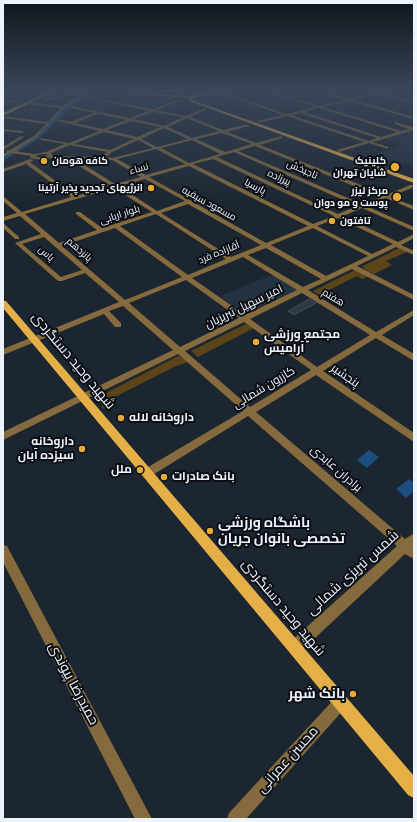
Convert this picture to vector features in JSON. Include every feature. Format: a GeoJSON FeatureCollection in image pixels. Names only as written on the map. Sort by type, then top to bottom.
{"type":"FeatureCollection","features":[{"type":"Feature","properties":{"kind":"main road"},"geometry":{"type":"LineString","coordinates":[[260,129],[384,176],[413,184]]}},
{"type":"Feature","properties":{"kind":"main road"},"geometry":{"type":"LineString","coordinates":[[271,129],[413,184]]}},
{"type":"Feature","properties":{"kind":"main road"},"geometry":{"type":"LineString","coordinates":[[271,129],[413,184]]}},
{"type":"Feature","properties":{"kind":"main road"},"geometry":{"type":"LineString","coordinates":[[279,129],[414,178]]}},
{"type":"Feature","properties":{"kind":"main road"},"geometry":{"type":"LineString","coordinates":[[379,171],[384,176]]}},
{"type":"Feature","properties":{"kind":"main road","name":"شهید وحید دستگردی"},"geometry":{"type":"LineString","coordinates":[[3,303],[414,789]]}},
{"type":"Feature","properties":{"kind":"street"},"geometry":{"type":"LineString","coordinates":[[3,156],[35,137],[42,129]]}},
{"type":"Feature","properties":{"kind":"street","name":"پارسیا"},"geometry":{"type":"LineString","coordinates":[[101,129],[139,139],[372,256]]}},
{"type":"Feature","properties":{"kind":"street"},"geometry":{"type":"LineString","coordinates":[[102,159],[110,151],[160,129]]}},
{"type":"Feature","properties":{"kind":"street"},"geometry":{"type":"LineString","coordinates":[[171,129],[225,154]]}},
{"type":"Feature","properties":{"kind":"street"},"geometry":{"type":"LineString","coordinates":[[220,129],[414,208]]}},
{"type":"Feature","properties":{"kind":"street"},"geometry":{"type":"LineString","coordinates":[[3,149],[35,156],[48,155],[69,158],[113,159],[231,129]]}},
{"type":"Feature","properties":{"kind":"street"},"geometry":{"type":"LineString","coordinates":[[331,129],[387,148]]}},
{"type":"Feature","properties":{"kind":"street"},"geometry":{"type":"LineString","coordinates":[[354,129],[381,138]]}},
{"type":"Feature","properties":{"kind":"street"},"geometry":{"type":"LineString","coordinates":[[392,129],[401,132]]}},
{"type":"Feature","properties":{"kind":"street"},"geometry":{"type":"LineString","coordinates":[[339,151],[409,129]]}},
{"type":"Feature","properties":{"kind":"street"},"geometry":{"type":"LineString","coordinates":[[3,130],[22,135],[3,149]]}},
{"type":"Feature","properties":{"kind":"street"},"geometry":{"type":"LineString","coordinates":[[48,155],[71,143],[104,130]]}},
{"type":"Feature","properties":{"kind":"street"},"geometry":{"type":"LineString","coordinates":[[3,162],[41,139],[45,134]]}},
{"type":"Feature","properties":{"kind":"street","name":"نساء"},"geometry":{"type":"LineString","coordinates":[[3,219],[280,137]]}},
{"type":"Feature","properties":{"kind":"street"},"geometry":{"type":"LineString","coordinates":[[41,139],[110,151]]}},
{"type":"Feature","properties":{"kind":"street","name":"تاجبخش"},"geometry":{"type":"LineString","coordinates":[[235,151],[414,229]]}},
{"type":"Feature","properties":{"kind":"street"},"geometry":{"type":"LineString","coordinates":[[3,171],[28,162],[35,156]]}},
{"type":"Feature","properties":{"kind":"street","name":"پیرزاده"},"geometry":{"type":"LineString","coordinates":[[213,157],[414,253]]}},
{"type":"Feature","properties":{"kind":"street"},"geometry":{"type":"LineString","coordinates":[[69,158],[230,259]]}},
{"type":"Feature","properties":{"kind":"street","name":"مسعود سیفیه"},"geometry":{"type":"LineString","coordinates":[[113,159],[144,178],[326,279]]}},
{"type":"Feature","properties":{"kind":"street"},"geometry":{"type":"LineString","coordinates":[[28,162],[75,198]]}},
{"type":"Feature","properties":{"kind":"street","name":"آقازاده فرد"},"geometry":{"type":"LineString","coordinates":[[3,352],[413,184]]}},
{"type":"Feature","properties":{"kind":"street","name":"پانزدهم"},"geometry":{"type":"LineString","coordinates":[[3,198],[180,350]]}},
{"type":"Feature","properties":{"kind":"street","name":"بلوار اربابی"},"geometry":{"type":"LineString","coordinates":[[58,245],[188,202]]}},
{"type":"Feature","properties":{"kind":"street"},"geometry":{"type":"LineString","coordinates":[[78,213],[102,231]]}},
{"type":"Feature","properties":{"kind":"street"},"geometry":{"type":"LineString","coordinates":[[3,225],[16,238]]}},
{"type":"Feature","properties":{"kind":"street","name":"پنجشیر"},"geometry":{"type":"LineString","coordinates":[[116,226],[188,276],[316,371],[414,438]]}},
{"type":"Feature","properties":{"kind":"street","name":"یاس"},"geometry":{"type":"LineString","coordinates":[[46,234],[18,243],[60,280],[87,270]]}},
{"type":"Feature","properties":{"kind":"street","name":"امیر سهیل تبریزیان"},"geometry":{"type":"LineString","coordinates":[[3,436],[414,236]]}},
{"type":"Feature","properties":{"kind":"street","name":"هفتم"},"geometry":{"type":"LineString","coordinates":[[243,254],[414,358]]}},
{"type":"Feature","properties":{"kind":"street"},"geometry":{"type":"LineString","coordinates":[[351,266],[414,298]]}},
{"type":"Feature","properties":{"kind":"street"},"geometry":{"type":"LineString","coordinates":[[104,310],[118,325]]}},
{"type":"Feature","properties":{"kind":"street","name":"کازرون شمالی"},"geometry":{"type":"LineString","coordinates":[[147,473],[414,312]]}},
{"type":"Feature","properties":{"kind":"street","name":"برادران عابدی"},"geometry":{"type":"LineString","coordinates":[[180,350],[250,411],[411,546]]}},
{"type":"Feature","properties":{"kind":"street","name":"شمس تبریزی شمالی"},"geometry":{"type":"LineString","coordinates":[[295,647],[411,546]]}},
{"type":"Feature","properties":{"kind":"street","name":"حمیدرضا پیوندی"},"geometry":{"type":"LineString","coordinates":[[3,550],[144,819]]}},
{"type":"Feature","properties":{"kind":"street","name":"محسن عمرانی"},"geometry":{"type":"LineString","coordinates":[[235,819],[341,702]]}},
{"type":"Feature","properties":{"kind":"shaded area"},"geometry":{"type":"Polygon","coordinates":[[[414,129],[414,167],[376,154],[401,145],[384,139],[414,129]]]}},
{"type":"Feature","properties":{"kind":"shaded area"},"geometry":{"type":"Polygon","coordinates":[[[399,248],[407,252],[386,261],[392,265],[374,274],[364,269],[363,266],[399,248]]]}},
{"type":"Feature","properties":{"kind":"shaded area"},"geometry":{"type":"Polygon","coordinates":[[[355,270],[368,276],[363,279],[357,276],[319,295],[313,291],[355,270]]]}},
{"type":"Feature","properties":{"kind":"shaded area"},"geometry":{"type":"Polygon","coordinates":[[[274,274],[299,289],[243,314],[220,296],[274,274]]]}},
{"type":"Feature","properties":{"kind":"shaded area"},"geometry":{"type":"Polygon","coordinates":[[[246,324],[254,328],[198,357],[191,351],[246,324]]]}},
{"type":"Feature","properties":{"kind":"shaded area"},"geometry":{"type":"Polygon","coordinates":[[[178,356],[188,362],[176,366],[109,400],[104,409],[102,407],[100,398],[104,394],[178,356]]]}},
{"type":"Feature","properties":{"kind":"water"},"geometry":{"type":"Polygon","coordinates":[[[369,450],[379,457],[367,468],[357,460],[369,450]]]}},
{"type":"Feature","properties":{"kind":"water"},"geometry":{"type":"Polygon","coordinates":[[[409,479],[414,483],[414,491],[406,498],[396,489],[409,479]]]}},
{"type":"Feature","properties":{"kind":"building"},"geometry":{"type":"Polygon","coordinates":[[[309,299],[316,303],[294,315],[288,311],[309,299]]]}},
{"type":"Feature","properties":{"kind":"waterway"},"geometry":{"type":"LineString","coordinates":[[3,159],[38,137],[46,129]]}},
{"type":"Feature","properties":{"kind":"place","name":"کافه هومان"},"geometry":{"type":"Point","coordinates":[44,161]}},
{"type":"Feature","properties":{"kind":"place","name":"کلینیک شایان تهران"},"geometry":{"type":"Point","coordinates":[395,167]}},
{"type":"Feature","properties":{"kind":"place","name":"انرژیهای تجدید پذیر آرتینا"},"geometry":{"type":"Point","coordinates":[151,188]}},
{"type":"Feature","properties":{"kind":"place","name":"مرکز لیزر پوست و مو دوان"},"geometry":{"type":"Point","coordinates":[397,197]}},
{"type":"Feature","properties":{"kind":"place","name":"تافتون"},"geometry":{"type":"Point","coordinates":[332,221]}},
{"type":"Feature","properties":{"kind":"place","name":"مجتمع ورزشی آرامیس"},"geometry":{"type":"Point","coordinates":[256,342]}},
{"type":"Feature","properties":{"kind":"place","name":"داروخانه لاله"},"geometry":{"type":"Point","coordinates":[121,418]}},
{"type":"Feature","properties":{"kind":"place","name":"داروخانه سیزده آبان"},"geometry":{"type":"Point","coordinates":[82,449]}},
{"type":"Feature","properties":{"kind":"place","name":"ملل"},"geometry":{"type":"Point","coordinates":[140,470]}},
{"type":"Feature","properties":{"kind":"place","name":"بانک صادرات"},"geometry":{"type":"Point","coordinates":[164,477]}},
{"type":"Feature","properties":{"kind":"place","name":"باشگاه ورزشی تخصصی بانوان جریان"},"geometry":{"type":"Point","coordinates":[210,531]}},
{"type":"Feature","properties":{"kind":"place","name":"بانک شهر"},"geometry":{"type":"Point","coordinates":[353,694]}}]}
